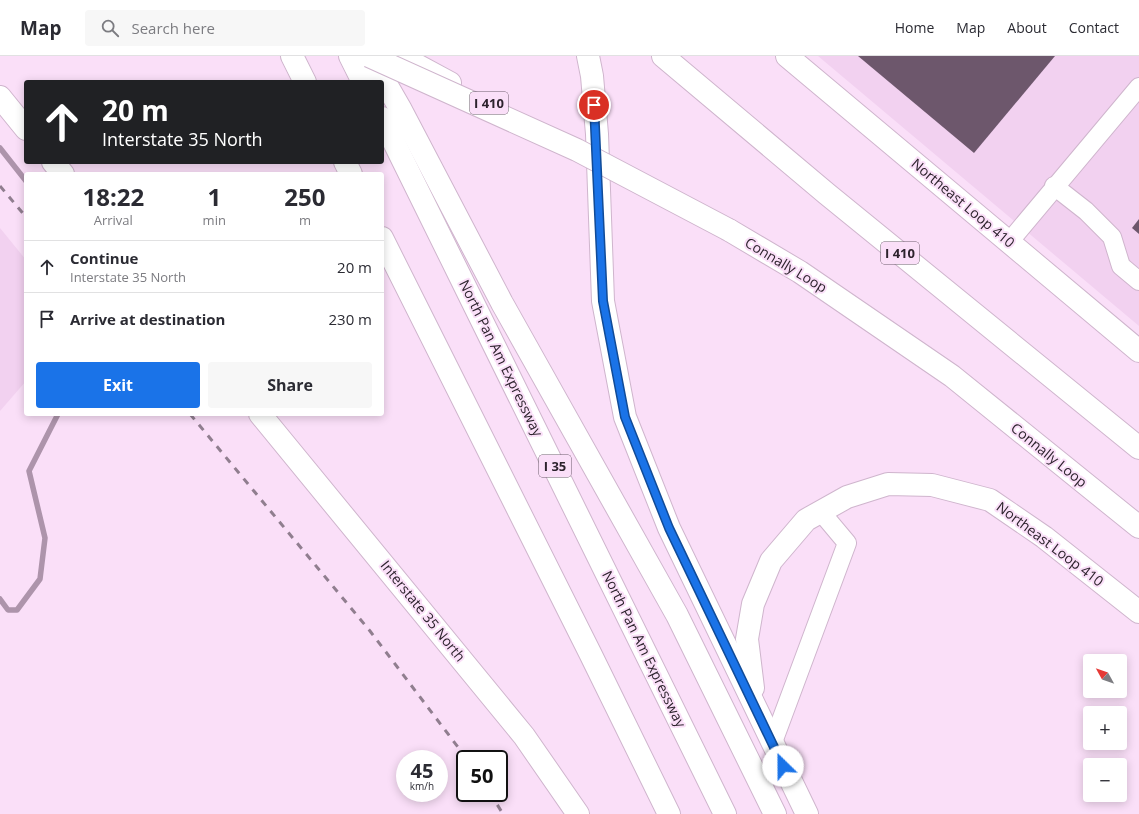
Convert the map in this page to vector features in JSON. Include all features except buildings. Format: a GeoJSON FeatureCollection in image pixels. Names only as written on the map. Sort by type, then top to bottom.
{"type":"FeatureCollection","features":[{"type":"Feature","properties":{"kind":"main road"},"geometry":{"type":"LineString","coordinates":[[292,56],[304,80]]}},
{"type":"Feature","properties":{"kind":"main road"},"geometry":{"type":"LineString","coordinates":[[350,56],[362,80]]}},
{"type":"Feature","properties":{"kind":"main road"},"geometry":{"type":"LineString","coordinates":[[370,56],[577,150]]}},
{"type":"Feature","properties":{"kind":"main road"},"geometry":{"type":"LineString","coordinates":[[370,56],[384,80]]}},
{"type":"Feature","properties":{"kind":"main road","name":"Connally Loop"},"geometry":{"type":"LineString","coordinates":[[400,56],[728,230],[800,272],[952,376],[1139,527]]}},
{"type":"Feature","properties":{"kind":"main road"},"geometry":{"type":"LineString","coordinates":[[588,56],[592,76],[597,134],[603,301],[625,417],[669,528],[807,814]]}},
{"type":"Feature","properties":{"kind":"main road","name":"I 410"},"geometry":{"type":"LineString","coordinates":[[663,56],[827,194],[1139,447]]}},
{"type":"Feature","properties":{"kind":"main road","name":"Northeast Loop 410"},"geometry":{"type":"LineString","coordinates":[[787,56],[1139,351]]}},
{"type":"Feature","properties":{"kind":"main road"},"geometry":{"type":"LineString","coordinates":[[384,80],[502,303],[677,615],[775,814]]}},
{"type":"Feature","properties":{"kind":"main road"},"geometry":{"type":"LineString","coordinates":[[0,96],[24,126]]}},
{"type":"Feature","properties":{"kind":"main road","name":"North Pan Am Expressway"},"geometry":{"type":"LineString","coordinates":[[384,122],[726,814]]}},
{"type":"Feature","properties":{"kind":"main road"},"geometry":{"type":"LineString","coordinates":[[55,164],[61,172]]}},
{"type":"Feature","properties":{"kind":"main road"},"geometry":{"type":"LineString","coordinates":[[384,242],[669,814]]}},
{"type":"Feature","properties":{"kind":"main road","name":"Interstate 35 North"},"geometry":{"type":"LineString","coordinates":[[262,416],[524,736],[578,814]]}},
{"type":"Feature","properties":{"kind":"main road","name":"Northeast Loop 410"},"geometry":{"type":"LineString","coordinates":[[755,707],[746,639],[754,604],[771,561],[806,520],[847,497],[888,484],[932,485],[990,500],[1044,537],[1139,612]]}},
{"type":"Feature","properties":{"kind":"lane"},"geometry":{"type":"LineString","coordinates":[[1009,242],[1054,186],[1139,87]]}},
{"type":"Feature","properties":{"kind":"lane"},"geometry":{"type":"LineString","coordinates":[[1054,186],[1086,212],[1112,237],[1121,266],[1139,281]]}},
{"type":"Feature","properties":{"kind":"lane"},"geometry":{"type":"LineString","coordinates":[[773,742],[847,543],[821,512]]}},
{"type":"Feature","properties":{"kind":"shaded area"},"geometry":{"type":"Polygon","coordinates":[[[818,56],[1139,56],[1139,326],[818,56]]]}},
{"type":"Feature","properties":{"kind":"shaded area"},"geometry":{"type":"Polygon","coordinates":[[[0,228],[24,258],[24,383],[0,411],[0,228]]]}},
{"type":"Feature","properties":{"kind":"waterway"},"geometry":{"type":"LineString","coordinates":[[0,148],[24,178]]}},
{"type":"Feature","properties":{"kind":"waterway"},"geometry":{"type":"LineString","coordinates":[[0,599],[8,610],[17,610],[40,579],[45,538],[29,471],[57,416]]}},
{"type":"Feature","properties":{"kind":"railway"},"geometry":{"type":"LineString","coordinates":[[0,186],[24,215]]}},
{"type":"Feature","properties":{"kind":"railway"},"geometry":{"type":"LineString","coordinates":[[192,416],[370,631],[460,750]]}},
{"type":"Feature","properties":{"kind":"railway"},"geometry":{"type":"LineString","coordinates":[[496,802],[503,814]]}},
{"type":"Feature","properties":{"kind":"route"},"geometry":{"type":"LineString","coordinates":[[594,105],[597,134],[603,301],[625,417],[669,528],[773,742],[783,766]]}}]}
